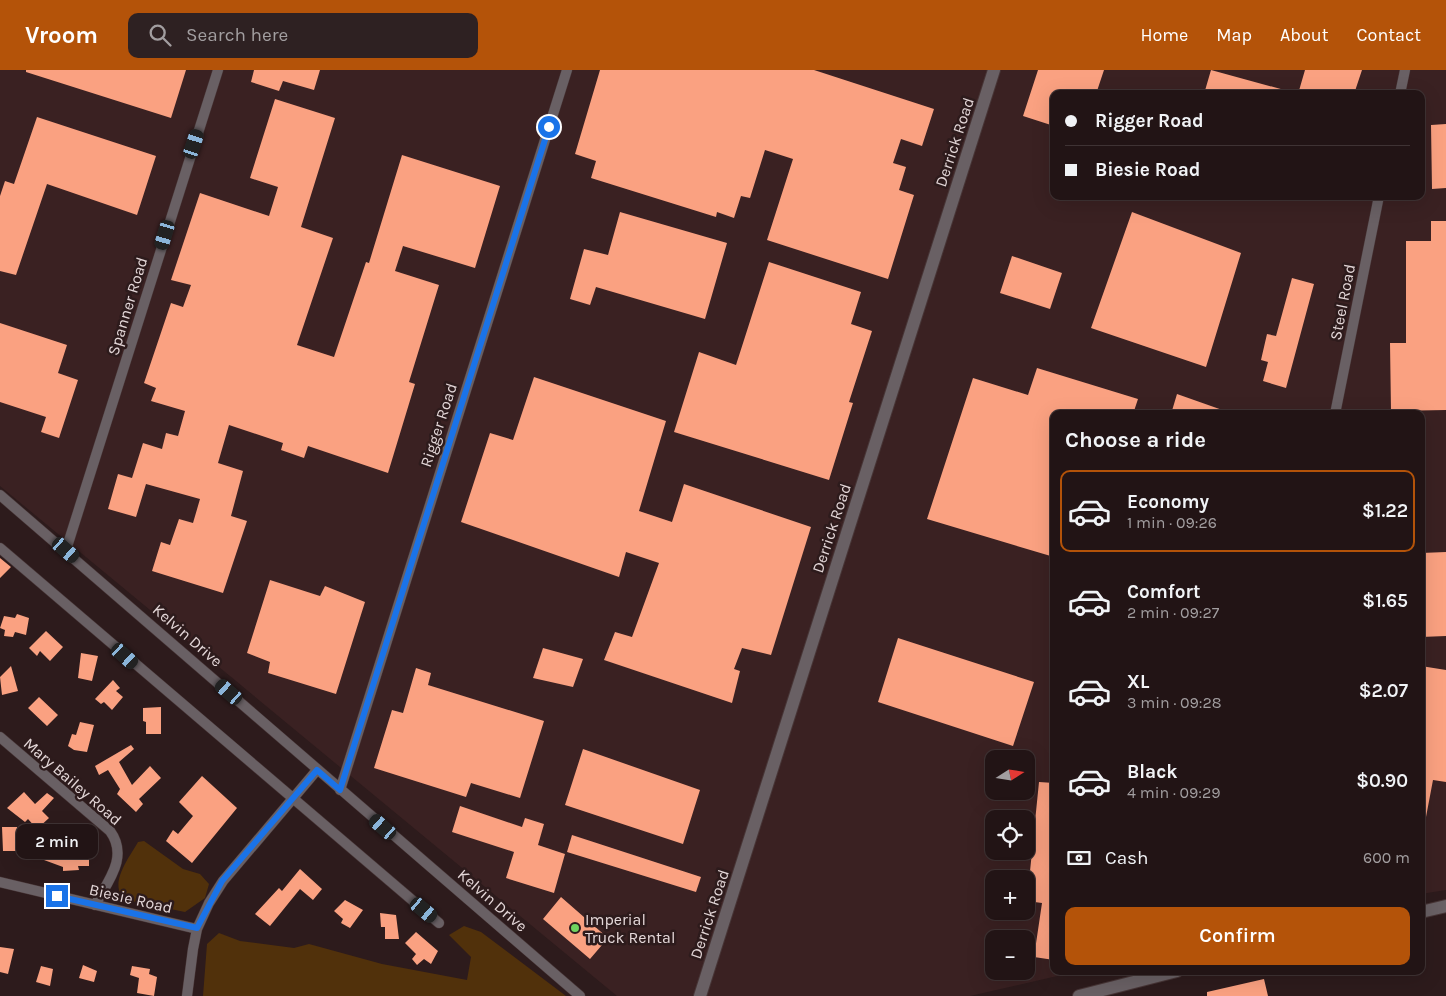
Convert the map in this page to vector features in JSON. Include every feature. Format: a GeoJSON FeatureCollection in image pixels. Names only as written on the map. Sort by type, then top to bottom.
{"type":"FeatureCollection","features":[{"type":"Feature","properties":{"kind":"street","name":"Spanner Road"},"geometry":{"type":"LineString","coordinates":[[66,550],[218,70]]}},
{"type":"Feature","properties":{"kind":"street","name":"Rigger Road"},"geometry":{"type":"LineString","coordinates":[[340,790],[567,70]]}},
{"type":"Feature","properties":{"kind":"street","name":"Derrick Road"},"geometry":{"type":"LineString","coordinates":[[700,996],[994,70]]}},
{"type":"Feature","properties":{"kind":"street"},"geometry":{"type":"LineString","coordinates":[[1401,90],[1405,70]]}},
{"type":"Feature","properties":{"kind":"street","name":"Steel Road"},"geometry":{"type":"LineString","coordinates":[[1337,410],[1378,200]]}},
{"type":"Feature","properties":{"kind":"street","name":"Kelvin Drive"},"geometry":{"type":"LineString","coordinates":[[0,495],[66,550],[340,790],[580,996]]}},
{"type":"Feature","properties":{"kind":"street"},"geometry":{"type":"LineString","coordinates":[[0,548],[439,923]]}},
{"type":"Feature","properties":{"kind":"street","name":"Mary Bailey Road"},"geometry":{"type":"LineString","coordinates":[[0,738],[110,831],[115,838],[118,859],[95,905]]}},
{"type":"Feature","properties":{"kind":"street"},"geometry":{"type":"LineString","coordinates":[[187,996],[189,970],[197,928],[222,881],[317,770]]}},
{"type":"Feature","properties":{"kind":"street","name":"Biesie Road"},"geometry":{"type":"LineString","coordinates":[[0,882],[197,928]]}},
{"type":"Feature","properties":{"kind":"street"},"geometry":{"type":"LineString","coordinates":[[1425,911],[1446,906]]}},
{"type":"Feature","properties":{"kind":"street"},"geometry":{"type":"LineString","coordinates":[[1079,996],[1161,975]]}},
{"type":"Feature","properties":{"kind":"shaded area"},"geometry":{"type":"Polygon","coordinates":[[[0,70],[1446,70],[1446,890],[1425,893],[1425,410],[1050,410],[1050,975],[1062,975],[970,996],[617,996],[0,486],[0,70]]]}},
{"type":"Feature","properties":{"kind":"shaded area"},"geometry":{"type":"Polygon","coordinates":[[[144,841],[183,869],[200,874],[209,884],[205,898],[185,912],[127,900],[121,894],[119,888],[121,872],[138,842],[144,841]]]}},
{"type":"Feature","properties":{"kind":"shaded area"},"geometry":{"type":"Polygon","coordinates":[[[464,926],[481,932],[566,996],[203,996],[207,944],[219,933],[240,941],[294,948],[309,944],[382,964],[467,980],[471,957],[449,935],[464,926]]]}},
{"type":"Feature","properties":{"kind":"building"},"geometry":{"type":"Polygon","coordinates":[[[26,70],[186,70],[171,118],[26,72],[26,70]]]}},
{"type":"Feature","properties":{"kind":"building"},"geometry":{"type":"Polygon","coordinates":[[[254,70],[320,70],[314,90],[283,81],[279,91],[251,82],[254,70]]]}},
{"type":"Feature","properties":{"kind":"building"},"geometry":{"type":"Polygon","coordinates":[[[600,70],[814,70],[934,109],[922,146],[901,139],[893,163],[906,167],[899,190],[914,195],[888,279],[767,240],[793,159],[765,150],[750,198],[741,196],[734,218],[717,212],[716,217],[591,178],[596,161],[575,154],[600,70]]]}},
{"type":"Feature","properties":{"kind":"building"},"geometry":{"type":"Polygon","coordinates":[[[1038,70],[1104,70],[1097,90],[1050,90],[1050,125],[1023,116],[1038,70]]]}},
{"type":"Feature","properties":{"kind":"building"},"geometry":{"type":"Polygon","coordinates":[[[1211,70],[1284,90],[1205,90],[1211,70]]]}},
{"type":"Feature","properties":{"kind":"building"},"geometry":{"type":"Polygon","coordinates":[[[1305,70],[1362,70],[1355,90],[1299,90],[1305,70]]]}},
{"type":"Feature","properties":{"kind":"building"},"geometry":{"type":"Polygon","coordinates":[[[275,99],[335,118],[301,227],[333,238],[297,345],[334,357],[366,262],[369,263],[402,155],[500,186],[475,268],[403,246],[395,271],[439,285],[409,382],[415,384],[388,473],[308,446],[304,458],[281,450],[283,443],[229,425],[218,463],[243,471],[231,516],[247,521],[223,593],[152,571],[161,542],[170,545],[179,519],[193,523],[200,499],[146,484],[136,517],[108,509],[118,474],[132,478],[143,443],[162,449],[166,433],[178,436],[185,411],[151,401],[156,388],[144,383],[171,303],[183,307],[191,285],[171,280],[200,193],[269,216],[278,187],[250,178],[275,99]]]}},
{"type":"Feature","properties":{"kind":"building"},"geometry":{"type":"Polygon","coordinates":[[[37,117],[156,156],[137,215],[47,184],[16,275],[0,271],[0,196],[5,181],[14,184],[37,117]]]}},
{"type":"Feature","properties":{"kind":"building"},"geometry":{"type":"Polygon","coordinates":[[[1446,124],[1446,188],[1432,189],[1431,125],[1446,124]]]}},
{"type":"Feature","properties":{"kind":"building"},"geometry":{"type":"Polygon","coordinates":[[[620,212],[727,243],[705,319],[596,287],[590,305],[570,299],[584,249],[608,255],[620,212]]]}},
{"type":"Feature","properties":{"kind":"building"},"geometry":{"type":"Polygon","coordinates":[[[1132,212],[1241,253],[1206,367],[1091,328],[1132,212]]]}},
{"type":"Feature","properties":{"kind":"building"},"geometry":{"type":"Polygon","coordinates":[[[1431,221],[1446,221],[1446,410],[1391,410],[1390,343],[1406,343],[1406,241],[1431,241],[1431,221]]]}},
{"type":"Feature","properties":{"kind":"building"},"geometry":{"type":"Polygon","coordinates":[[[1012,256],[1062,273],[1050,309],[1000,293],[1012,256]]]}},
{"type":"Feature","properties":{"kind":"building"},"geometry":{"type":"Polygon","coordinates":[[[769,262],[861,292],[851,324],[872,331],[849,402],[853,403],[829,480],[674,432],[699,352],[736,365],[769,262]]]}},
{"type":"Feature","properties":{"kind":"building"},"geometry":{"type":"Polygon","coordinates":[[[1292,278],[1314,284],[1286,388],[1263,381],[1268,362],[1261,360],[1267,334],[1276,336],[1292,278]]]}},
{"type":"Feature","properties":{"kind":"building"},"geometry":{"type":"Polygon","coordinates":[[[0,323],[67,345],[58,373],[78,380],[59,438],[41,432],[46,417],[0,402],[0,323]]]}},
{"type":"Feature","properties":{"kind":"building"},"geometry":{"type":"Polygon","coordinates":[[[1037,368],[1138,399],[1134,410],[1050,410],[1050,556],[927,519],[973,378],[1028,395],[1037,368]]]}},
{"type":"Feature","properties":{"kind":"building"},"geometry":{"type":"Polygon","coordinates":[[[534,377],[666,421],[639,511],[672,522],[684,484],[811,527],[771,655],[742,648],[734,669],[740,671],[732,703],[604,660],[615,632],[632,637],[659,563],[626,552],[619,577],[461,522],[490,433],[513,440],[534,377]]]}},
{"type":"Feature","properties":{"kind":"building"},"geometry":{"type":"Polygon","coordinates":[[[1177,394],[1222,410],[1172,410],[1177,394]]]}},
{"type":"Feature","properties":{"kind":"building"},"geometry":{"type":"Polygon","coordinates":[[[1446,552],[1446,636],[1425,637],[1425,553],[1446,552]]]}},
{"type":"Feature","properties":{"kind":"building"},"geometry":{"type":"Polygon","coordinates":[[[0,558],[11,567],[0,578],[0,558]]]}},
{"type":"Feature","properties":{"kind":"building"},"geometry":{"type":"Polygon","coordinates":[[[270,580],[320,596],[325,586],[365,602],[336,694],[268,673],[270,662],[247,653],[270,580]]]}},
{"type":"Feature","properties":{"kind":"building"},"geometry":{"type":"Polygon","coordinates":[[[17,614],[29,618],[26,635],[15,632],[13,637],[4,636],[5,630],[0,628],[4,616],[15,618],[17,614]]]}},
{"type":"Feature","properties":{"kind":"building"},"geometry":{"type":"Polygon","coordinates":[[[46,631],[63,647],[50,661],[40,651],[37,656],[29,648],[46,631]]]}},
{"type":"Feature","properties":{"kind":"building"},"geometry":{"type":"Polygon","coordinates":[[[898,638],[1034,682],[1013,746],[878,702],[898,638]]]}},
{"type":"Feature","properties":{"kind":"building"},"geometry":{"type":"Polygon","coordinates":[[[543,648],[583,659],[573,687],[533,678],[543,648]]]}},
{"type":"Feature","properties":{"kind":"building"},"geometry":{"type":"Polygon","coordinates":[[[81,653],[98,656],[92,681],[78,678],[81,653]]]}},
{"type":"Feature","properties":{"kind":"building"},"geometry":{"type":"Polygon","coordinates":[[[11,666],[18,691],[2,695],[0,677],[11,666]]]}},
{"type":"Feature","properties":{"kind":"building"},"geometry":{"type":"Polygon","coordinates":[[[1425,667],[1446,670],[1446,782],[1433,780],[1426,817],[1425,667]]]}},
{"type":"Feature","properties":{"kind":"building"},"geometry":{"type":"Polygon","coordinates":[[[416,668],[431,673],[428,685],[544,721],[520,798],[471,783],[466,797],[374,768],[392,710],[403,713],[416,668]]]}},
{"type":"Feature","properties":{"kind":"building"},"geometry":{"type":"Polygon","coordinates":[[[113,680],[120,688],[116,691],[123,697],[112,710],[104,702],[101,704],[95,699],[113,680]]]}},
{"type":"Feature","properties":{"kind":"building"},"geometry":{"type":"Polygon","coordinates":[[[39,697],[58,715],[47,726],[28,708],[39,697]]]}},
{"type":"Feature","properties":{"kind":"building"},"geometry":{"type":"Polygon","coordinates":[[[161,707],[161,734],[146,734],[143,708],[161,707]]]}},
{"type":"Feature","properties":{"kind":"building"},"geometry":{"type":"Polygon","coordinates":[[[80,722],[94,725],[87,752],[74,750],[68,746],[72,734],[76,735],[80,722]]]}},
{"type":"Feature","properties":{"kind":"building"},"geometry":{"type":"Polygon","coordinates":[[[131,745],[134,749],[119,762],[132,785],[150,766],[161,778],[139,799],[143,804],[136,812],[117,794],[120,789],[108,770],[99,775],[95,766],[131,745]]]}},
{"type":"Feature","properties":{"kind":"building"},"geometry":{"type":"Polygon","coordinates":[[[583,749],[700,790],[683,844],[565,805],[583,749]]]}},
{"type":"Feature","properties":{"kind":"building"},"geometry":{"type":"Polygon","coordinates":[[[202,776],[237,808],[192,863],[166,841],[173,830],[178,834],[193,816],[179,802],[202,776]]]}},
{"type":"Feature","properties":{"kind":"building"},"geometry":{"type":"Polygon","coordinates":[[[1039,782],[1050,783],[1050,959],[1035,957],[1042,903],[1035,902],[1035,870],[1030,870],[1031,860],[1035,860],[1035,822],[1039,782]]]}},
{"type":"Feature","properties":{"kind":"building"},"geometry":{"type":"Polygon","coordinates":[[[24,792],[35,804],[47,793],[54,798],[42,811],[49,818],[37,829],[28,819],[25,822],[7,808],[24,792]]]}},
{"type":"Feature","properties":{"kind":"building"},"geometry":{"type":"Polygon","coordinates":[[[460,806],[522,827],[525,818],[544,824],[538,845],[565,854],[554,893],[506,878],[514,852],[452,832],[460,806]]]}},
{"type":"Feature","properties":{"kind":"building"},"geometry":{"type":"Polygon","coordinates":[[[2,827],[17,827],[19,851],[3,851],[2,827]]]}},
{"type":"Feature","properties":{"kind":"building"},"geometry":{"type":"Polygon","coordinates":[[[572,835],[701,877],[696,892],[567,852],[572,835]]]}},
{"type":"Feature","properties":{"kind":"building"},"geometry":{"type":"Polygon","coordinates":[[[76,836],[77,849],[89,848],[89,866],[78,866],[79,870],[63,871],[63,867],[44,860],[49,843],[62,848],[61,838],[76,836]]]}},
{"type":"Feature","properties":{"kind":"building"},"geometry":{"type":"Polygon","coordinates":[[[300,869],[322,889],[313,900],[300,889],[270,926],[255,914],[279,888],[282,891],[300,869]]]}},
{"type":"Feature","properties":{"kind":"building","name":"Imperial Truck Rental"},"geometry":{"type":"Polygon","coordinates":[[[561,897],[608,938],[590,959],[543,919],[561,897]]]}},
{"type":"Feature","properties":{"kind":"building"},"geometry":{"type":"Polygon","coordinates":[[[345,900],[363,910],[350,928],[341,923],[343,919],[334,911],[345,900]]]}},
{"type":"Feature","properties":{"kind":"building"},"geometry":{"type":"Polygon","coordinates":[[[380,913],[396,915],[399,939],[385,939],[385,927],[381,927],[380,913]]]}},
{"type":"Feature","properties":{"kind":"building"},"geometry":{"type":"Polygon","coordinates":[[[416,932],[438,951],[431,964],[424,959],[417,965],[412,959],[416,954],[405,943],[416,932]]]}},
{"type":"Feature","properties":{"kind":"building"},"geometry":{"type":"Polygon","coordinates":[[[0,947],[14,949],[8,974],[0,972],[0,947]]]}},
{"type":"Feature","properties":{"kind":"building"},"geometry":{"type":"Polygon","coordinates":[[[83,965],[97,971],[94,982],[79,978],[83,965]]]}},
{"type":"Feature","properties":{"kind":"building"},"geometry":{"type":"Polygon","coordinates":[[[41,966],[53,969],[50,986],[36,982],[41,966]]]}},
{"type":"Feature","properties":{"kind":"building"},"geometry":{"type":"Polygon","coordinates":[[[132,966],[150,969],[149,974],[157,977],[154,996],[137,993],[139,978],[130,975],[132,966]]]}},
{"type":"Feature","properties":{"kind":"building"},"geometry":{"type":"Polygon","coordinates":[[[1264,979],[1268,996],[1207,996],[1207,992],[1264,979]]]}},
{"type":"Feature","properties":{"kind":"place","name":"Imperial Truck Rental"},"geometry":{"type":"Point","coordinates":[575,928]}},
{"type":"Feature","properties":{"kind":"route"},"geometry":{"type":"LineString","coordinates":[[57,896],[197,928],[222,881],[317,770],[340,790],[549,127]]}}]}
